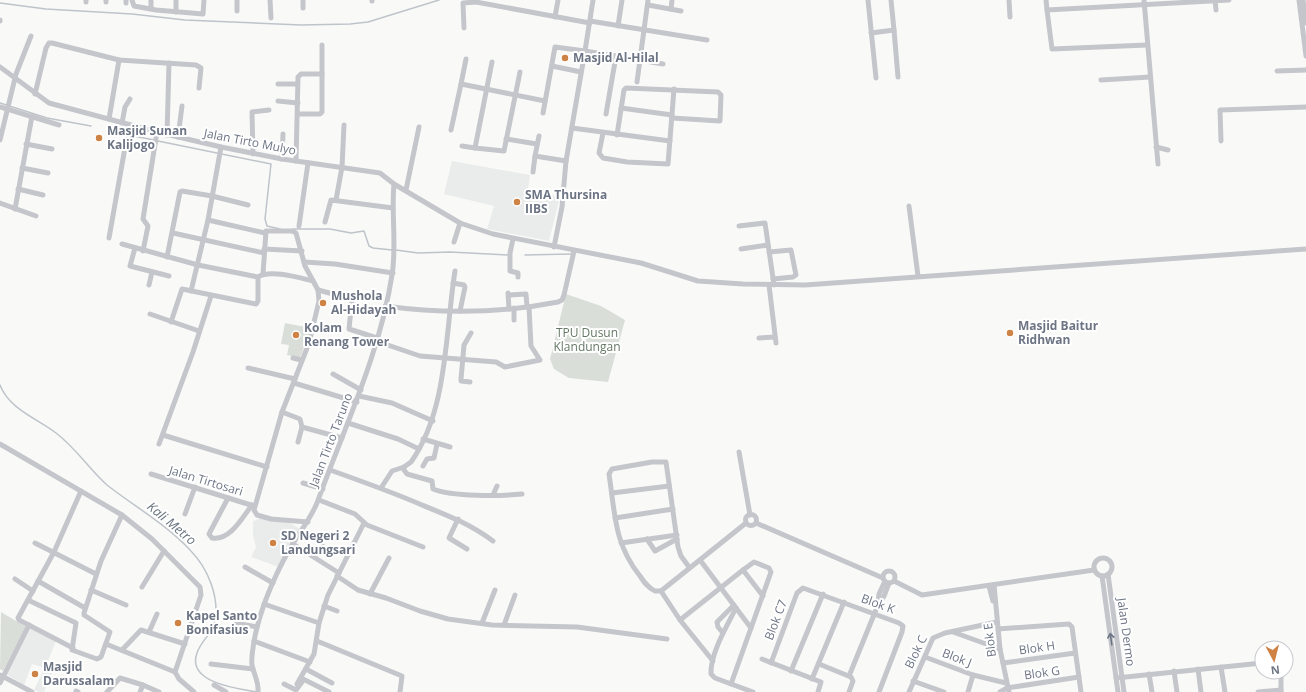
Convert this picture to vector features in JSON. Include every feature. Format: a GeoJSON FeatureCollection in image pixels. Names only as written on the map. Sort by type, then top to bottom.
{"type":"FeatureCollection","features":[{"type":"Feature","properties":{"kind":"street"},"geometry":{"type":"LineString","coordinates":[[132,0],[134,6],[156,10],[203,14],[204,0]]}},
{"type":"Feature","properties":{"kind":"street"},"geometry":{"type":"LineString","coordinates":[[151,0],[151,8]]}},
{"type":"Feature","properties":{"kind":"street"},"geometry":{"type":"LineString","coordinates":[[176,0],[176,12]]}},
{"type":"Feature","properties":{"kind":"street"},"geometry":{"type":"LineString","coordinates":[[237,0],[237,11]]}},
{"type":"Feature","properties":{"kind":"street"},"geometry":{"type":"LineString","coordinates":[[270,0],[271,18]]}},
{"type":"Feature","properties":{"kind":"street"},"geometry":{"type":"LineString","coordinates":[[303,0],[303,8]]}},
{"type":"Feature","properties":{"kind":"street"},"geometry":{"type":"LineString","coordinates":[[555,17],[558,0]]}},
{"type":"Feature","properties":{"kind":"street"},"geometry":{"type":"LineString","coordinates":[[554,247],[562,207],[566,161],[593,0]]}},
{"type":"Feature","properties":{"kind":"street"},"geometry":{"type":"LineString","coordinates":[[618,26],[622,0]]}},
{"type":"Feature","properties":{"kind":"street"},"geometry":{"type":"LineString","coordinates":[[671,9],[672,0]]}},
{"type":"Feature","properties":{"kind":"street"},"geometry":{"type":"LineString","coordinates":[[868,0],[876,78]]}},
{"type":"Feature","properties":{"kind":"street"},"geometry":{"type":"LineString","coordinates":[[891,0],[898,77]]}},
{"type":"Feature","properties":{"kind":"street"},"geometry":{"type":"LineString","coordinates":[[1009,0],[1010,17]]}},
{"type":"Feature","properties":{"kind":"street"},"geometry":{"type":"LineString","coordinates":[[1046,0],[1052,49],[1147,45]]}},
{"type":"Feature","properties":{"kind":"street"},"geometry":{"type":"LineString","coordinates":[[1215,0],[1216,10]]}},
{"type":"Feature","properties":{"kind":"street"},"geometry":{"type":"LineString","coordinates":[[1047,10],[1144,2],[1229,0]]}},
{"type":"Feature","properties":{"kind":"street"},"geometry":{"type":"LineString","coordinates":[[1298,0],[1306,56]]}},
{"type":"Feature","properties":{"kind":"street"},"geometry":{"type":"LineString","coordinates":[[1303,0],[1306,19]]}},
{"type":"Feature","properties":{"kind":"street"},"geometry":{"type":"LineString","coordinates":[[464,28],[462,5],[464,3],[476,2],[555,17],[706,40]]}},
{"type":"Feature","properties":{"kind":"street"},"geometry":{"type":"LineString","coordinates":[[1144,2],[1158,164]]}},
{"type":"Feature","properties":{"kind":"street"},"geometry":{"type":"LineString","coordinates":[[637,82],[648,3],[681,11]]}},
{"type":"Feature","properties":{"kind":"street"},"geometry":{"type":"LineString","coordinates":[[871,33],[894,30]]}},
{"type":"Feature","properties":{"kind":"street"},"geometry":{"type":"LineString","coordinates":[[0,140],[1,128],[9,106],[15,78],[31,36]]}},
{"type":"Feature","properties":{"kind":"street"},"geometry":{"type":"LineString","coordinates":[[35,94],[46,48],[49,43],[120,60],[199,66],[201,68],[199,88]]}},
{"type":"Feature","properties":{"kind":"street"},"geometry":{"type":"LineString","coordinates":[[298,114],[320,114],[322,112],[322,45]]}},
{"type":"Feature","properties":{"kind":"street"},"geometry":{"type":"LineString","coordinates":[[543,113],[555,47],[663,64]]}},
{"type":"Feature","properties":{"kind":"street"},"geometry":{"type":"LineString","coordinates":[[606,114],[616,56]]}},
{"type":"Feature","properties":{"kind":"street"},"geometry":{"type":"LineString","coordinates":[[451,130],[466,59]]}},
{"type":"Feature","properties":{"kind":"street"},"geometry":{"type":"LineString","coordinates":[[109,120],[120,60]]}},
{"type":"Feature","properties":{"kind":"street"},"geometry":{"type":"LineString","coordinates":[[475,148],[492,62]]}},
{"type":"Feature","properties":{"kind":"street"},"geometry":{"type":"LineString","coordinates":[[166,134],[169,63]]}},
{"type":"Feature","properties":{"kind":"street"},"geometry":{"type":"LineString","coordinates":[[552,66],[581,72]]}},
{"type":"Feature","properties":{"kind":"street","name":"Jalan Tirto Mulyo"},"geometry":{"type":"LineString","coordinates":[[0,67],[49,103],[130,125],[156,138],[166,134],[220,151],[253,154],[282,160],[380,173],[394,184],[460,223],[487,232],[513,239],[642,263],[698,281],[772,283]]}},
{"type":"Feature","properties":{"kind":"street"},"geometry":{"type":"LineString","coordinates":[[1277,71],[1306,70]]}},
{"type":"Feature","properties":{"kind":"street"},"geometry":{"type":"LineString","coordinates":[[462,146],[502,152],[520,72]]}},
{"type":"Feature","properties":{"kind":"street"},"geometry":{"type":"LineString","coordinates":[[296,161],[298,114],[297,84],[299,74],[322,74]]}},
{"type":"Feature","properties":{"kind":"street"},"geometry":{"type":"LineString","coordinates":[[1101,80],[1150,77]]}},
{"type":"Feature","properties":{"kind":"street"},"geometry":{"type":"LineString","coordinates":[[278,84],[297,84]]}},
{"type":"Feature","properties":{"kind":"street"},"geometry":{"type":"LineString","coordinates":[[461,84],[545,101]]}},
{"type":"Feature","properties":{"kind":"street"},"geometry":{"type":"LineString","coordinates":[[617,135],[621,108],[626,88],[674,89],[720,93],[721,119],[718,122],[621,108]]}},
{"type":"Feature","properties":{"kind":"street"},"geometry":{"type":"LineString","coordinates":[[603,133],[599,153],[600,156],[622,162],[668,164],[674,89]]}},
{"type":"Feature","properties":{"kind":"street"},"geometry":{"type":"LineString","coordinates":[[122,123],[125,107],[130,99]]}},
{"type":"Feature","properties":{"kind":"street"},"geometry":{"type":"LineString","coordinates":[[278,102],[298,103]]}},
{"type":"Feature","properties":{"kind":"street"},"geometry":{"type":"LineString","coordinates":[[0,107],[9,106],[59,125]]}},
{"type":"Feature","properties":{"kind":"street"},"geometry":{"type":"LineString","coordinates":[[178,137],[182,106]]}},
{"type":"Feature","properties":{"kind":"street"},"geometry":{"type":"LineString","coordinates":[[1221,141],[1220,110],[1306,107]]}},
{"type":"Feature","properties":{"kind":"street"},"geometry":{"type":"LineString","coordinates":[[253,154],[252,112],[269,110]]}},
{"type":"Feature","properties":{"kind":"street"},"geometry":{"type":"LineString","coordinates":[[15,209],[32,116]]}},
{"type":"Feature","properties":{"kind":"street"},"geometry":{"type":"LineString","coordinates":[[109,238],[130,125]]}},
{"type":"Feature","properties":{"kind":"street"},"geometry":{"type":"LineString","coordinates":[[336,200],[342,167],[344,125]]}},
{"type":"Feature","properties":{"kind":"street"},"geometry":{"type":"LineString","coordinates":[[406,190],[419,128]]}},
{"type":"Feature","properties":{"kind":"street"},"geometry":{"type":"LineString","coordinates":[[572,128],[670,141]]}},
{"type":"Feature","properties":{"kind":"street"},"geometry":{"type":"LineString","coordinates":[[282,160],[283,134]]}},
{"type":"Feature","properties":{"kind":"street"},"geometry":{"type":"LineString","coordinates":[[533,172],[539,136]]}},
{"type":"Feature","properties":{"kind":"street"},"geometry":{"type":"LineString","coordinates":[[143,251],[148,226],[143,219],[156,138]]}},
{"type":"Feature","properties":{"kind":"street"},"geometry":{"type":"LineString","coordinates":[[506,139],[537,144]]}},
{"type":"Feature","properties":{"kind":"street"},"geometry":{"type":"LineString","coordinates":[[26,144],[52,149]]}},
{"type":"Feature","properties":{"kind":"street"},"geometry":{"type":"LineString","coordinates":[[1156,147],[1168,150]]}},
{"type":"Feature","properties":{"kind":"street"},"geometry":{"type":"LineString","coordinates":[[190,291],[204,240],[220,151]]}},
{"type":"Feature","properties":{"kind":"street"},"geometry":{"type":"LineString","coordinates":[[535,156],[566,161]]}},
{"type":"Feature","properties":{"kind":"street"},"geometry":{"type":"LineString","coordinates":[[299,226],[308,163]]}},
{"type":"Feature","properties":{"kind":"street"},"geometry":{"type":"LineString","coordinates":[[22,168],[48,172]]}},
{"type":"Feature","properties":{"kind":"street","name":"Jalan Tirto Taruno"},"geometry":{"type":"LineString","coordinates":[[258,689],[252,662],[254,641],[264,604],[273,583],[308,522],[323,489],[357,402],[385,306],[393,273],[392,208],[394,184]]}},
{"type":"Feature","properties":{"kind":"street"},"geometry":{"type":"LineString","coordinates":[[18,189],[43,195]]}},
{"type":"Feature","properties":{"kind":"street"},"geometry":{"type":"LineString","coordinates":[[167,257],[180,192],[184,190],[248,205]]}},
{"type":"Feature","properties":{"kind":"street"},"geometry":{"type":"LineString","coordinates":[[325,222],[330,201],[336,200],[392,208]]}},
{"type":"Feature","properties":{"kind":"street"},"geometry":{"type":"LineString","coordinates":[[0,203],[36,216]]}},
{"type":"Feature","properties":{"kind":"street"},"geometry":{"type":"LineString","coordinates":[[909,206],[918,276]]}},
{"type":"Feature","properties":{"kind":"street"},"geometry":{"type":"LineString","coordinates":[[208,220],[265,233],[269,230],[293,231],[297,236],[306,261],[309,275],[320,290],[352,299],[349,329],[420,356],[463,361],[496,362],[505,366],[540,360],[530,346],[526,294],[509,294],[514,320]]}},
{"type":"Feature","properties":{"kind":"street"},"geometry":{"type":"LineString","coordinates":[[454,242],[460,223]]}},
{"type":"Feature","properties":{"kind":"street"},"geometry":{"type":"LineString","coordinates":[[739,226],[765,223],[772,283],[776,343]]}},
{"type":"Feature","properties":{"kind":"street"},"geometry":{"type":"LineString","coordinates":[[173,233],[264,251],[302,251]]}},
{"type":"Feature","properties":{"kind":"street"},"geometry":{"type":"LineString","coordinates":[[171,322],[180,292],[184,288],[211,296],[256,304],[258,301],[265,233]]}},
{"type":"Feature","properties":{"kind":"street"},"geometry":{"type":"LineString","coordinates":[[513,239],[510,253],[510,271],[518,272],[518,277]]}},
{"type":"Feature","properties":{"kind":"street"},"geometry":{"type":"LineString","coordinates":[[122,244],[198,265],[260,276],[283,275],[313,281]]}},
{"type":"Feature","properties":{"kind":"street"},"geometry":{"type":"LineString","coordinates":[[741,249],[768,245]]}},
{"type":"Feature","properties":{"kind":"street"},"geometry":{"type":"LineString","coordinates":[[135,248],[130,266],[169,276]]}},
{"type":"Feature","properties":{"kind":"street"},"geometry":{"type":"LineString","coordinates":[[772,283],[805,285],[1306,249]]}},
{"type":"Feature","properties":{"kind":"street"},"geometry":{"type":"LineString","coordinates":[[385,306],[421,311],[460,311],[511,309],[562,300],[574,250]]}},
{"type":"Feature","properties":{"kind":"street"},"geometry":{"type":"LineString","coordinates":[[769,252],[791,250],[796,275],[772,283]]}},
{"type":"Feature","properties":{"kind":"street"},"geometry":{"type":"LineString","coordinates":[[306,261],[393,273]]}},
{"type":"Feature","properties":{"kind":"street"},"geometry":{"type":"LineString","coordinates":[[382,488],[392,471],[404,467],[410,462],[419,449],[433,421],[444,358],[455,271]]}},
{"type":"Feature","properties":{"kind":"street"},"geometry":{"type":"LineString","coordinates":[[149,285],[152,272]]}},
{"type":"Feature","properties":{"kind":"street"},"geometry":{"type":"LineString","coordinates":[[453,284],[464,285],[465,287],[460,311]]}},
{"type":"Feature","properties":{"kind":"street"},"geometry":{"type":"LineString","coordinates":[[228,498],[209,534],[212,538],[219,538],[227,535],[253,506],[267,467],[282,412],[295,381],[301,360],[309,343],[319,301],[320,290]]}},
{"type":"Feature","properties":{"kind":"street"},"geometry":{"type":"LineString","coordinates":[[159,444],[211,296]]}},
{"type":"Feature","properties":{"kind":"street"},"geometry":{"type":"LineString","coordinates":[[150,314],[199,331]]}},
{"type":"Feature","properties":{"kind":"street"},"geometry":{"type":"LineString","coordinates":[[470,382],[462,381],[461,379],[464,345],[471,333]]}},
{"type":"Feature","properties":{"kind":"street"},"geometry":{"type":"LineString","coordinates":[[759,338],[775,337]]}},
{"type":"Feature","properties":{"kind":"street"},"geometry":{"type":"LineString","coordinates":[[293,358],[301,360]]}},
{"type":"Feature","properties":{"kind":"street"},"geometry":{"type":"LineString","coordinates":[[248,368],[295,381],[357,402]]}},
{"type":"Feature","properties":{"kind":"street"},"geometry":{"type":"LineString","coordinates":[[333,374],[361,390]]}},
{"type":"Feature","properties":{"kind":"street"},"geometry":{"type":"LineString","coordinates":[[359,396],[392,403],[433,421]]}},
{"type":"Feature","properties":{"kind":"street"},"geometry":{"type":"LineString","coordinates":[[282,412],[300,419],[302,427],[298,442]]}},
{"type":"Feature","properties":{"kind":"street"},"geometry":{"type":"LineString","coordinates":[[348,423],[398,439],[419,449]]}},
{"type":"Feature","properties":{"kind":"street"},"geometry":{"type":"LineString","coordinates":[[302,427],[342,438]]}},
{"type":"Feature","properties":{"kind":"street"},"geometry":{"type":"LineString","coordinates":[[163,435],[267,467]]}},
{"type":"Feature","properties":{"kind":"street"},"geometry":{"type":"LineString","coordinates":[[423,440],[450,447]]}},
{"type":"Feature","properties":{"kind":"street"},"geometry":{"type":"LineString","coordinates":[[0,444],[122,514],[152,539],[201,589],[175,672]]}},
{"type":"Feature","properties":{"kind":"street"},"geometry":{"type":"LineString","coordinates":[[423,466],[427,459],[434,458],[437,444]]}},
{"type":"Feature","properties":{"kind":"street"},"geometry":{"type":"LineString","coordinates":[[739,452],[750,514]]}},
{"type":"Feature","properties":{"kind":"street"},"geometry":{"type":"LineString","coordinates":[[689,567],[680,552],[666,462],[660,461],[612,469],[609,474],[615,518],[621,543],[628,561],[652,590],[661,590],[746,523]]}},
{"type":"Feature","properties":{"kind":"street"},"geometry":{"type":"LineString","coordinates":[[404,467],[407,474],[432,481],[434,489],[456,493],[493,495],[522,494]]}},
{"type":"Feature","properties":{"kind":"street"},"geometry":{"type":"LineString","coordinates":[[330,470],[382,488],[458,520],[478,529],[493,542]]}},
{"type":"Feature","properties":{"kind":"street","name":"Jalan Tirtosari"},"geometry":{"type":"LineString","coordinates":[[151,474],[253,506]]}},
{"type":"Feature","properties":{"kind":"street"},"geometry":{"type":"LineString","coordinates":[[303,483],[323,489]]}},
{"type":"Feature","properties":{"kind":"street"},"geometry":{"type":"LineString","coordinates":[[493,495],[497,486]]}},
{"type":"Feature","properties":{"kind":"street"},"geometry":{"type":"LineString","coordinates":[[612,493],[670,486]]}},
{"type":"Feature","properties":{"kind":"street"},"geometry":{"type":"LineString","coordinates":[[185,514],[195,487]]}},
{"type":"Feature","properties":{"kind":"street"},"geometry":{"type":"LineString","coordinates":[[80,491],[54,552],[18,620],[73,648],[72,650],[75,652],[97,659],[101,657],[110,632],[84,615],[85,608],[96,574],[122,514]]}},
{"type":"Feature","properties":{"kind":"street"},"geometry":{"type":"LineString","coordinates":[[318,500],[355,514],[360,517],[364,523],[423,547]]}},
{"type":"Feature","properties":{"kind":"street"},"geometry":{"type":"LineString","coordinates":[[253,506],[255,514],[262,517],[308,522]]}},
{"type":"Feature","properties":{"kind":"street"},"geometry":{"type":"LineString","coordinates":[[615,518],[673,510]]}},
{"type":"Feature","properties":{"kind":"street"},"geometry":{"type":"LineString","coordinates":[[750,514],[755,516],[756,523]]}},
{"type":"Feature","properties":{"kind":"street"},"geometry":{"type":"LineString","coordinates":[[746,523],[746,517],[750,514]]}},
{"type":"Feature","properties":{"kind":"street"},"geometry":{"type":"LineString","coordinates":[[458,520],[449,538],[467,549]]}},
{"type":"Feature","properties":{"kind":"street"},"geometry":{"type":"LineString","coordinates":[[284,684],[297,690],[310,662],[317,641],[319,623],[324,606],[338,574],[364,523]]}},
{"type":"Feature","properties":{"kind":"street"},"geometry":{"type":"LineString","coordinates":[[746,523],[751,526],[756,523]]}},
{"type":"Feature","properties":{"kind":"street"},"geometry":{"type":"LineString","coordinates":[[756,523],[922,595],[1094,570],[1097,574],[1105,575]]}},
{"type":"Feature","properties":{"kind":"street"},"geometry":{"type":"LineString","coordinates":[[621,543],[647,539],[677,537]]}},
{"type":"Feature","properties":{"kind":"street"},"geometry":{"type":"LineString","coordinates":[[647,539],[655,550],[671,538]]}},
{"type":"Feature","properties":{"kind":"street"},"geometry":{"type":"LineString","coordinates":[[35,543],[96,574]]}},
{"type":"Feature","properties":{"kind":"street"},"geometry":{"type":"LineString","coordinates":[[294,544],[315,556],[358,590],[386,598],[420,611],[448,618],[482,623],[577,627],[667,639]]}},
{"type":"Feature","properties":{"kind":"street"},"geometry":{"type":"LineString","coordinates":[[315,556],[322,545]]}},
{"type":"Feature","properties":{"kind":"street"},"geometry":{"type":"LineString","coordinates":[[142,587],[164,551]]}},
{"type":"Feature","properties":{"kind":"street"},"geometry":{"type":"LineString","coordinates":[[370,594],[390,558]]}},
{"type":"Feature","properties":{"kind":"street","name":"Jalan Dermo"},"geometry":{"type":"LineString","coordinates":[[1094,570],[1094,564],[1097,560],[1105,558],[1112,564],[1112,570],[1105,575],[1119,678],[1124,692]]}},
{"type":"Feature","properties":{"kind":"street"},"geometry":{"type":"LineString","coordinates":[[700,560],[751,628]]}},
{"type":"Feature","properties":{"kind":"street"},"geometry":{"type":"LineString","coordinates":[[680,620],[720,587],[754,562],[770,569],[770,575],[763,596],[731,684]]}},
{"type":"Feature","properties":{"kind":"street"},"geometry":{"type":"LineString","coordinates":[[246,567],[273,583]]}},
{"type":"Feature","properties":{"kind":"street"},"geometry":{"type":"LineString","coordinates":[[743,570],[763,596]]}},
{"type":"Feature","properties":{"kind":"street"},"geometry":{"type":"LineString","coordinates":[[15,579],[33,591]]}},
{"type":"Feature","properties":{"kind":"street"},"geometry":{"type":"LineString","coordinates":[[38,581],[85,608]]}},
{"type":"Feature","properties":{"kind":"street"},"geometry":{"type":"LineString","coordinates":[[849,676],[874,614],[884,596],[887,581]]}},
{"type":"Feature","properties":{"kind":"street","name":"Blok E"},"geometry":{"type":"LineString","coordinates":[[992,586],[998,622],[1000,649],[1007,688]]}},
{"type":"Feature","properties":{"kind":"street","name":"Blok K"},"geometry":{"type":"LineString","coordinates":[[803,588],[899,622],[903,629],[878,692]]}},
{"type":"Feature","properties":{"kind":"street","name":"Blok C7"},"geometry":{"type":"LineString","coordinates":[[771,663],[797,593],[803,588]]}},
{"type":"Feature","properties":{"kind":"street"},"geometry":{"type":"LineString","coordinates":[[91,590],[126,605]]}},
{"type":"Feature","properties":{"kind":"street"},"geometry":{"type":"LineString","coordinates":[[482,623],[495,590]]}},
{"type":"Feature","properties":{"kind":"street"},"geometry":{"type":"LineString","coordinates":[[661,590],[680,620],[713,661]]}},
{"type":"Feature","properties":{"kind":"street"},"geometry":{"type":"LineString","coordinates":[[791,671],[823,594]]}},
{"type":"Feature","properties":{"kind":"street"},"geometry":{"type":"LineString","coordinates":[[504,625],[515,595]]}},
{"type":"Feature","properties":{"kind":"street"},"geometry":{"type":"LineString","coordinates":[[28,600],[76,623],[73,648]]}},
{"type":"Feature","properties":{"kind":"street"},"geometry":{"type":"LineString","coordinates":[[812,679],[820,664],[844,602]]}},
{"type":"Feature","properties":{"kind":"street"},"geometry":{"type":"LineString","coordinates":[[264,604],[319,623]]}},
{"type":"Feature","properties":{"kind":"street"},"geometry":{"type":"LineString","coordinates":[[324,606],[337,611]]}},
{"type":"Feature","properties":{"kind":"street"},"geometry":{"type":"LineString","coordinates":[[735,606],[723,633],[713,661],[711,672],[715,678],[753,692]]}},
{"type":"Feature","properties":{"kind":"street"},"geometry":{"type":"LineString","coordinates":[[723,633],[718,627],[717,622],[735,606]]}},
{"type":"Feature","properties":{"kind":"street"},"geometry":{"type":"LineString","coordinates":[[149,632],[157,614]]}},
{"type":"Feature","properties":{"kind":"street","name":"Blok C"},"geometry":{"type":"LineString","coordinates":[[909,692],[933,638],[998,622]]}},
{"type":"Feature","properties":{"kind":"street"},"geometry":{"type":"LineString","coordinates":[[235,623],[257,627]]}},
{"type":"Feature","properties":{"kind":"street"},"geometry":{"type":"LineString","coordinates":[[998,629],[1068,623],[1072,627],[1081,692]]}},
{"type":"Feature","properties":{"kind":"street"},"geometry":{"type":"LineString","coordinates":[[0,683],[2,676],[29,625]]}},
{"type":"Feature","properties":{"kind":"street"},"geometry":{"type":"LineString","coordinates":[[122,650],[139,630],[185,644]]}},
{"type":"Feature","properties":{"kind":"street"},"geometry":{"type":"LineString","coordinates":[[953,632],[1000,649]]}},
{"type":"Feature","properties":{"kind":"street"},"geometry":{"type":"LineString","coordinates":[[254,641],[310,662]]}},
{"type":"Feature","properties":{"kind":"street"},"geometry":{"type":"LineString","coordinates":[[317,641],[402,676],[400,692]]}},
{"type":"Feature","properties":{"kind":"street"},"geometry":{"type":"LineString","coordinates":[[106,644],[175,672],[187,690],[194,692]]}},
{"type":"Feature","properties":{"kind":"street","name":"Blok H"},"geometry":{"type":"LineString","coordinates":[[1003,663],[1075,653]]}},
{"type":"Feature","properties":{"kind":"street","name":"Blok J"},"geometry":{"type":"LineString","coordinates":[[925,657],[1007,688]]}},
{"type":"Feature","properties":{"kind":"street"},"geometry":{"type":"LineString","coordinates":[[762,659],[822,682],[818,692]]}},
{"type":"Feature","properties":{"kind":"street"},"geometry":{"type":"LineString","coordinates":[[211,664],[253,669]]}},
{"type":"Feature","properties":{"kind":"street"},"geometry":{"type":"LineString","coordinates":[[820,664],[849,676],[853,681],[849,692]]}},
{"type":"Feature","properties":{"kind":"street"},"geometry":{"type":"LineString","coordinates":[[1118,692],[1119,678],[1174,671],[1254,664]]}},
{"type":"Feature","properties":{"kind":"street"},"geometry":{"type":"LineString","coordinates":[[1221,667],[1225,692]]}},
{"type":"Feature","properties":{"kind":"street"},"geometry":{"type":"LineString","coordinates":[[306,669],[332,683]]}},
{"type":"Feature","properties":{"kind":"street"},"geometry":{"type":"LineString","coordinates":[[1198,669],[1201,692]]}},
{"type":"Feature","properties":{"kind":"street"},"geometry":{"type":"LineString","coordinates":[[1174,671],[1177,692]]}},
{"type":"Feature","properties":{"kind":"street"},"geometry":{"type":"LineString","coordinates":[[1149,674],[1152,692]]}},
{"type":"Feature","properties":{"kind":"street"},"geometry":{"type":"LineString","coordinates":[[968,692],[974,675]]}},
{"type":"Feature","properties":{"kind":"street"},"geometry":{"type":"LineString","coordinates":[[2,676],[32,692]]}},
{"type":"Feature","properties":{"kind":"street","name":"Blok G"},"geometry":{"type":"LineString","coordinates":[[1007,688],[1079,677]]}},
{"type":"Feature","properties":{"kind":"street"},"geometry":{"type":"LineString","coordinates":[[107,692],[120,678],[143,684],[159,692]]}},
{"type":"Feature","properties":{"kind":"street"},"geometry":{"type":"LineString","coordinates":[[297,684],[302,679]]}},
{"type":"Feature","properties":{"kind":"street"},"geometry":{"type":"LineString","coordinates":[[302,679],[330,692]]}},
{"type":"Feature","properties":{"kind":"street"},"geometry":{"type":"LineString","coordinates":[[1258,692],[1281,691],[1280,680]]}},
{"type":"Feature","properties":{"kind":"street"},"geometry":{"type":"LineString","coordinates":[[913,681],[944,692]]}},
{"type":"Feature","properties":{"kind":"street"},"geometry":{"type":"LineString","coordinates":[[140,692],[143,684]]}},
{"type":"Feature","properties":{"kind":"street"},"geometry":{"type":"LineString","coordinates":[[214,685],[226,692]]}},
{"type":"Feature","properties":{"kind":"street"},"geometry":{"type":"LineString","coordinates":[[1000,692],[1007,688]]}},
{"type":"Feature","properties":{"kind":"shaded area","name":"SMA Thursina IIBS"},"geometry":{"type":"Polygon","coordinates":[[[452,161],[530,175],[528,189],[560,197],[549,241],[487,229],[494,206],[444,194],[452,161]]]}},
{"type":"Feature","properties":{"kind":"shaded area","name":"SD Negeri 2 Landungsari"},"geometry":{"type":"Polygon","coordinates":[[[261,518],[290,523],[300,529],[279,567],[251,557],[256,547],[253,535],[253,521],[261,518]]]}},
{"type":"Feature","properties":{"kind":"shaded area"},"geometry":{"type":"Polygon","coordinates":[[[30,627],[56,641],[45,668],[32,664],[24,685],[6,674],[30,627]]]}},
{"type":"Feature","properties":{"kind":"shaded area"},"geometry":{"type":"Polygon","coordinates":[[[44,669],[52,673],[44,692],[39,692],[34,690],[44,669]]]}},
{"type":"Feature","properties":{"kind":"green space","name":"TPU Dusun Klandungan"},"geometry":{"type":"Polygon","coordinates":[[[566,294],[601,306],[625,320],[608,382],[569,378],[554,369],[550,359],[566,294]]]}},
{"type":"Feature","properties":{"kind":"green space","name":"Kolam Renang Tower"},"geometry":{"type":"Polygon","coordinates":[[[285,323],[311,328],[300,358],[287,355],[289,345],[281,344],[285,323]]]}},
{"type":"Feature","properties":{"kind":"green space"},"geometry":{"type":"Polygon","coordinates":[[[1,612],[26,627],[3,671],[0,669],[1,612]]]}},
{"type":"Feature","properties":{"kind":"waterway"},"geometry":{"type":"LineString","coordinates":[[0,3],[46,9],[132,14],[185,20],[301,25],[368,22],[439,0]]}},
{"type":"Feature","properties":{"kind":"waterway"},"geometry":{"type":"LineString","coordinates":[[0,103],[47,118],[91,126]]}},
{"type":"Feature","properties":{"kind":"waterway"},"geometry":{"type":"LineString","coordinates":[[108,131],[154,140]]}},
{"type":"Feature","properties":{"kind":"waterway"},"geometry":{"type":"LineString","coordinates":[[158,141],[271,164],[265,219],[267,226],[280,229]]}},
{"type":"Feature","properties":{"kind":"waterway"},"geometry":{"type":"LineString","coordinates":[[293,229],[330,229],[351,233],[364,231],[369,246],[373,248],[392,250]]}},
{"type":"Feature","properties":{"kind":"waterway"},"geometry":{"type":"LineString","coordinates":[[396,250],[418,253],[450,252],[508,255]]}},
{"type":"Feature","properties":{"kind":"waterway"},"geometry":{"type":"LineString","coordinates":[[525,255],[571,254]]}},
{"type":"Feature","properties":{"kind":"waterway","name":"Kali Metro"},"geometry":{"type":"LineString","coordinates":[[0,385],[10,401],[25,413],[56,433],[107,485],[171,532],[196,557],[211,584],[216,605],[214,625],[197,653],[196,663],[199,671],[206,678],[216,683],[257,692]]}},
{"type":"Feature","properties":{"kind":"place","name":"Masjid Al-Hilal"},"geometry":{"type":"Point","coordinates":[565,58]}},
{"type":"Feature","properties":{"kind":"place","name":"Masjid Sunan Kalijogo"},"geometry":{"type":"Point","coordinates":[99,138]}},
{"type":"Feature","properties":{"kind":"place","name":"SMA Thursina IIBS"},"geometry":{"type":"Point","coordinates":[517,202]}},
{"type":"Feature","properties":{"kind":"place","name":"Mushola Al-Hidayah"},"geometry":{"type":"Point","coordinates":[323,303]}},
{"type":"Feature","properties":{"kind":"place","name":"Masjid Baitur Ridhwan"},"geometry":{"type":"Point","coordinates":[1010,333]}},
{"type":"Feature","properties":{"kind":"place","name":"Kolam Renang Tower"},"geometry":{"type":"Point","coordinates":[296,335]}},
{"type":"Feature","properties":{"kind":"place","name":"SD Negeri 2 Landungsari"},"geometry":{"type":"Point","coordinates":[273,543]}},
{"type":"Feature","properties":{"kind":"place","name":"Kapel Santo Bonifasius"},"geometry":{"type":"Point","coordinates":[178,623]}},
{"type":"Feature","properties":{"kind":"place","name":"Masjid Darussalam"},"geometry":{"type":"Point","coordinates":[35,674]}}]}
